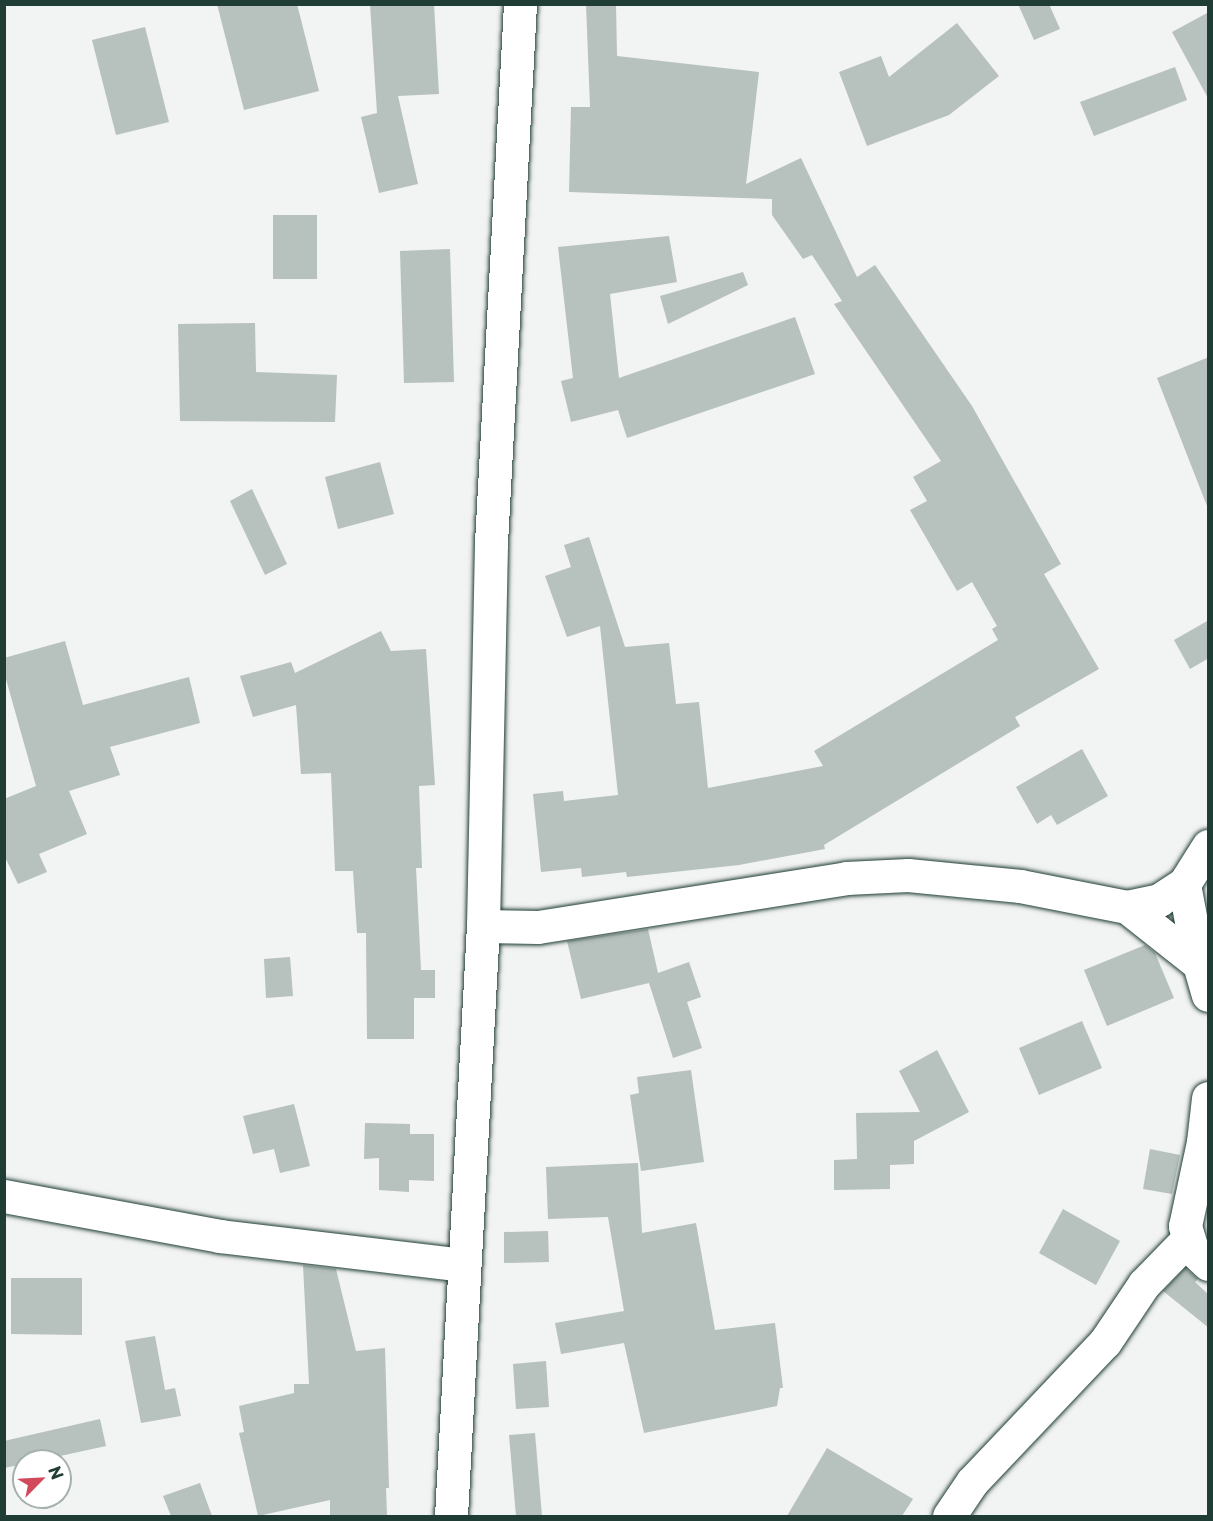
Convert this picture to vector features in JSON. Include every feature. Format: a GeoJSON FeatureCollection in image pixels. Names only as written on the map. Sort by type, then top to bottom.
{"type":"FeatureCollection","features":[{"type":"Feature","properties":{"kind":"street"},"geometry":{"type":"LineString","coordinates":[[451,1516],[483,926],[491,543],[520,4]]}},
{"type":"Feature","properties":{"kind":"street"},"geometry":{"type":"LineString","coordinates":[[483,926],[538,927],[846,878],[908,875],[1020,886],[1127,907],[1159,900],[1184,884],[1209,846]]}},
{"type":"Feature","properties":{"kind":"street"},"geometry":{"type":"LineString","coordinates":[[1184,884],[1204,979]]}},
{"type":"Feature","properties":{"kind":"street"},"geometry":{"type":"LineString","coordinates":[[1127,907],[1204,979]]}},
{"type":"Feature","properties":{"kind":"street"},"geometry":{"type":"LineString","coordinates":[[948,1516],[972,1482],[1105,1342],[1144,1284],[1198,1252],[1185,1226],[1203,1142],[1209,1098]]}},
{"type":"Feature","properties":{"kind":"street"},"geometry":{"type":"LineString","coordinates":[[4,1196],[220,1236],[463,1265]]}},
{"type":"Feature","properties":{"kind":"building"},"geometry":{"type":"Polygon","coordinates":[[[217,4],[297,4],[319,91],[244,110],[217,4]]]}},
{"type":"Feature","properties":{"kind":"building"},"geometry":{"type":"Polygon","coordinates":[[[370,4],[434,4],[439,94],[398,96],[418,184],[379,193],[361,117],[377,113],[370,4]]]}},
{"type":"Feature","properties":{"kind":"building"},"geometry":{"type":"Polygon","coordinates":[[[586,4],[616,4],[617,56],[759,72],[746,184],[801,158],[857,277],[875,265],[972,406],[1061,564],[1044,574],[1099,669],[1015,717],[1020,726],[824,845],[825,849],[739,865],[627,877],[626,872],[582,877],[581,868],[541,872],[533,794],[563,791],[564,801],[618,795],[600,626],[567,637],[545,576],[571,567],[564,545],[589,537],[625,647],[669,643],[676,704],[699,702],[708,788],[823,766],[814,751],[998,640],[992,629],[997,626],[972,582],[957,591],[910,510],[927,501],[913,477],[941,461],[834,304],[842,301],[812,255],[803,259],[772,215],[772,199],[569,192],[571,107],[590,107],[586,4]]]}},
{"type":"Feature","properties":{"kind":"building"},"geometry":{"type":"Polygon","coordinates":[[[1018,4],[1049,4],[1060,29],[1034,40],[1018,4]]]}},
{"type":"Feature","properties":{"kind":"building"},"geometry":{"type":"Polygon","coordinates":[[[1209,12],[1209,100],[1172,32],[1209,12]]]}},
{"type":"Feature","properties":{"kind":"building"},"geometry":{"type":"Polygon","coordinates":[[[957,23],[999,76],[949,115],[867,146],[839,72],[881,56],[889,77],[957,23]]]}},
{"type":"Feature","properties":{"kind":"building"},"geometry":{"type":"Polygon","coordinates":[[[145,27],[169,122],[116,135],[92,40],[145,27]]]}},
{"type":"Feature","properties":{"kind":"building"},"geometry":{"type":"Polygon","coordinates":[[[1175,67],[1187,100],[1094,136],[1080,102],[1175,67]]]}},
{"type":"Feature","properties":{"kind":"building"},"geometry":{"type":"Polygon","coordinates":[[[273,215],[317,215],[317,279],[273,279],[273,215]]]}},
{"type":"Feature","properties":{"kind":"building"},"geometry":{"type":"Polygon","coordinates":[[[669,236],[677,282],[610,294],[619,378],[795,317],[815,374],[627,438],[618,410],[571,422],[561,381],[573,378],[558,247],[669,236]]]}},
{"type":"Feature","properties":{"kind":"building"},"geometry":{"type":"Polygon","coordinates":[[[450,249],[454,382],[404,383],[400,251],[450,249]]]}},
{"type":"Feature","properties":{"kind":"building"},"geometry":{"type":"Polygon","coordinates":[[[743,272],[748,285],[668,324],[660,296],[743,272]]]}},
{"type":"Feature","properties":{"kind":"building"},"geometry":{"type":"Polygon","coordinates":[[[255,323],[256,372],[337,375],[335,422],[180,421],[178,324],[255,323]]]}},
{"type":"Feature","properties":{"kind":"building"},"geometry":{"type":"Polygon","coordinates":[[[1209,357],[1209,506],[1207,506],[1157,378],[1209,357]]]}},
{"type":"Feature","properties":{"kind":"building"},"geometry":{"type":"Polygon","coordinates":[[[380,462],[394,514],[338,529],[325,477],[380,462]]]}},
{"type":"Feature","properties":{"kind":"building"},"geometry":{"type":"Polygon","coordinates":[[[252,489],[287,564],[265,575],[230,501],[252,489]]]}},
{"type":"Feature","properties":{"kind":"building"},"geometry":{"type":"Polygon","coordinates":[[[1209,620],[1209,658],[1190,669],[1174,640],[1209,620]]]}},
{"type":"Feature","properties":{"kind":"building"},"geometry":{"type":"Polygon","coordinates":[[[381,631],[391,651],[426,649],[435,785],[419,786],[422,868],[416,868],[421,970],[435,970],[435,998],[414,998],[414,1039],[367,1039],[366,933],[357,933],[353,871],[335,871],[331,773],[301,774],[296,705],[253,717],[240,676],[291,662],[295,673],[381,631]]]}},
{"type":"Feature","properties":{"kind":"building"},"geometry":{"type":"Polygon","coordinates":[[[65,641],[83,705],[189,677],[200,723],[110,747],[120,775],[69,791],[87,834],[39,854],[47,872],[18,884],[4,855],[4,799],[36,786],[4,672],[4,658],[65,641]]]}},
{"type":"Feature","properties":{"kind":"building"},"geometry":{"type":"Polygon","coordinates":[[[1082,749],[1108,796],[1057,825],[1051,815],[1037,824],[1016,787],[1082,749]]]}},
{"type":"Feature","properties":{"kind":"building"},"geometry":{"type":"Polygon","coordinates":[[[648,929],[658,973],[689,962],[701,997],[687,1002],[702,1048],[673,1058],[649,983],[581,999],[567,941],[648,929]]]}},
{"type":"Feature","properties":{"kind":"building"},"geometry":{"type":"Polygon","coordinates":[[[1145,945],[1155,953],[1174,998],[1107,1026],[1084,970],[1145,945]]]}},
{"type":"Feature","properties":{"kind":"building"},"geometry":{"type":"Polygon","coordinates":[[[290,957],[293,996],[266,998],[264,959],[290,957]]]}},
{"type":"Feature","properties":{"kind":"building"},"geometry":{"type":"Polygon","coordinates":[[[1082,1021],[1102,1068],[1039,1095],[1019,1048],[1082,1021]]]}},
{"type":"Feature","properties":{"kind":"building"},"geometry":{"type":"Polygon","coordinates":[[[937,1050],[969,1112],[914,1141],[914,1164],[890,1165],[890,1189],[834,1190],[834,1160],[857,1159],[856,1113],[920,1112],[899,1071],[937,1050]]]}},
{"type":"Feature","properties":{"kind":"building"},"geometry":{"type":"Polygon","coordinates":[[[691,1070],[704,1162],[641,1171],[630,1095],[639,1093],[637,1077],[691,1070]]]}},
{"type":"Feature","properties":{"kind":"building"},"geometry":{"type":"Polygon","coordinates":[[[294,1104],[310,1166],[280,1173],[274,1149],[253,1154],[243,1116],[294,1104]]]}},
{"type":"Feature","properties":{"kind":"building"},"geometry":{"type":"Polygon","coordinates":[[[365,1123],[410,1124],[410,1134],[434,1134],[434,1181],[409,1180],[409,1192],[379,1190],[379,1158],[364,1159],[365,1123]]]}},
{"type":"Feature","properties":{"kind":"building"},"geometry":{"type":"Polygon","coordinates":[[[1150,1149],[1180,1155],[1172,1194],[1143,1189],[1150,1149]]]}},
{"type":"Feature","properties":{"kind":"building"},"geometry":{"type":"Polygon","coordinates":[[[638,1163],[642,1233],[696,1223],[715,1330],[775,1323],[783,1388],[780,1388],[777,1406],[644,1433],[624,1343],[561,1354],[555,1323],[624,1311],[608,1217],[548,1219],[546,1167],[638,1163]]]}},
{"type":"Feature","properties":{"kind":"building"},"geometry":{"type":"Polygon","coordinates":[[[1063,1209],[1120,1241],[1096,1285],[1039,1253],[1063,1209]]]}},
{"type":"Feature","properties":{"kind":"building"},"geometry":{"type":"Polygon","coordinates":[[[548,1231],[549,1262],[504,1263],[504,1232],[548,1231]]]}},
{"type":"Feature","properties":{"kind":"building"},"geometry":{"type":"Polygon","coordinates":[[[303,1265],[336,1269],[356,1351],[385,1348],[389,1488],[386,1488],[387,1516],[330,1516],[330,1500],[258,1516],[239,1433],[244,1432],[239,1406],[294,1393],[294,1384],[309,1384],[303,1265]]]}},
{"type":"Feature","properties":{"kind":"building"},"geometry":{"type":"Polygon","coordinates":[[[1185,1268],[1198,1279],[1195,1282],[1209,1295],[1209,1328],[1163,1291],[1185,1268]]]}},
{"type":"Feature","properties":{"kind":"building"},"geometry":{"type":"Polygon","coordinates":[[[11,1278],[82,1278],[82,1335],[11,1334],[11,1278]]]}},
{"type":"Feature","properties":{"kind":"building"},"geometry":{"type":"Polygon","coordinates":[[[155,1336],[165,1390],[175,1388],[181,1416],[141,1423],[125,1341],[155,1336]]]}},
{"type":"Feature","properties":{"kind":"building"},"geometry":{"type":"Polygon","coordinates":[[[546,1361],[549,1407],[516,1409],[513,1364],[546,1361]]]}},
{"type":"Feature","properties":{"kind":"building"},"geometry":{"type":"Polygon","coordinates":[[[100,1419],[106,1446],[72,1453],[72,1449],[12,1449],[12,1466],[4,1468],[4,1441],[100,1419]]]}},
{"type":"Feature","properties":{"kind":"building"},"geometry":{"type":"Polygon","coordinates":[[[535,1433],[542,1516],[516,1516],[509,1435],[535,1433]]]}},
{"type":"Feature","properties":{"kind":"building"},"geometry":{"type":"Polygon","coordinates":[[[827,1448],[913,1499],[902,1516],[787,1516],[827,1448]]]}},
{"type":"Feature","properties":{"kind":"building"},"geometry":{"type":"Polygon","coordinates":[[[200,1483],[212,1516],[171,1516],[163,1496],[200,1483]]]}}]}
